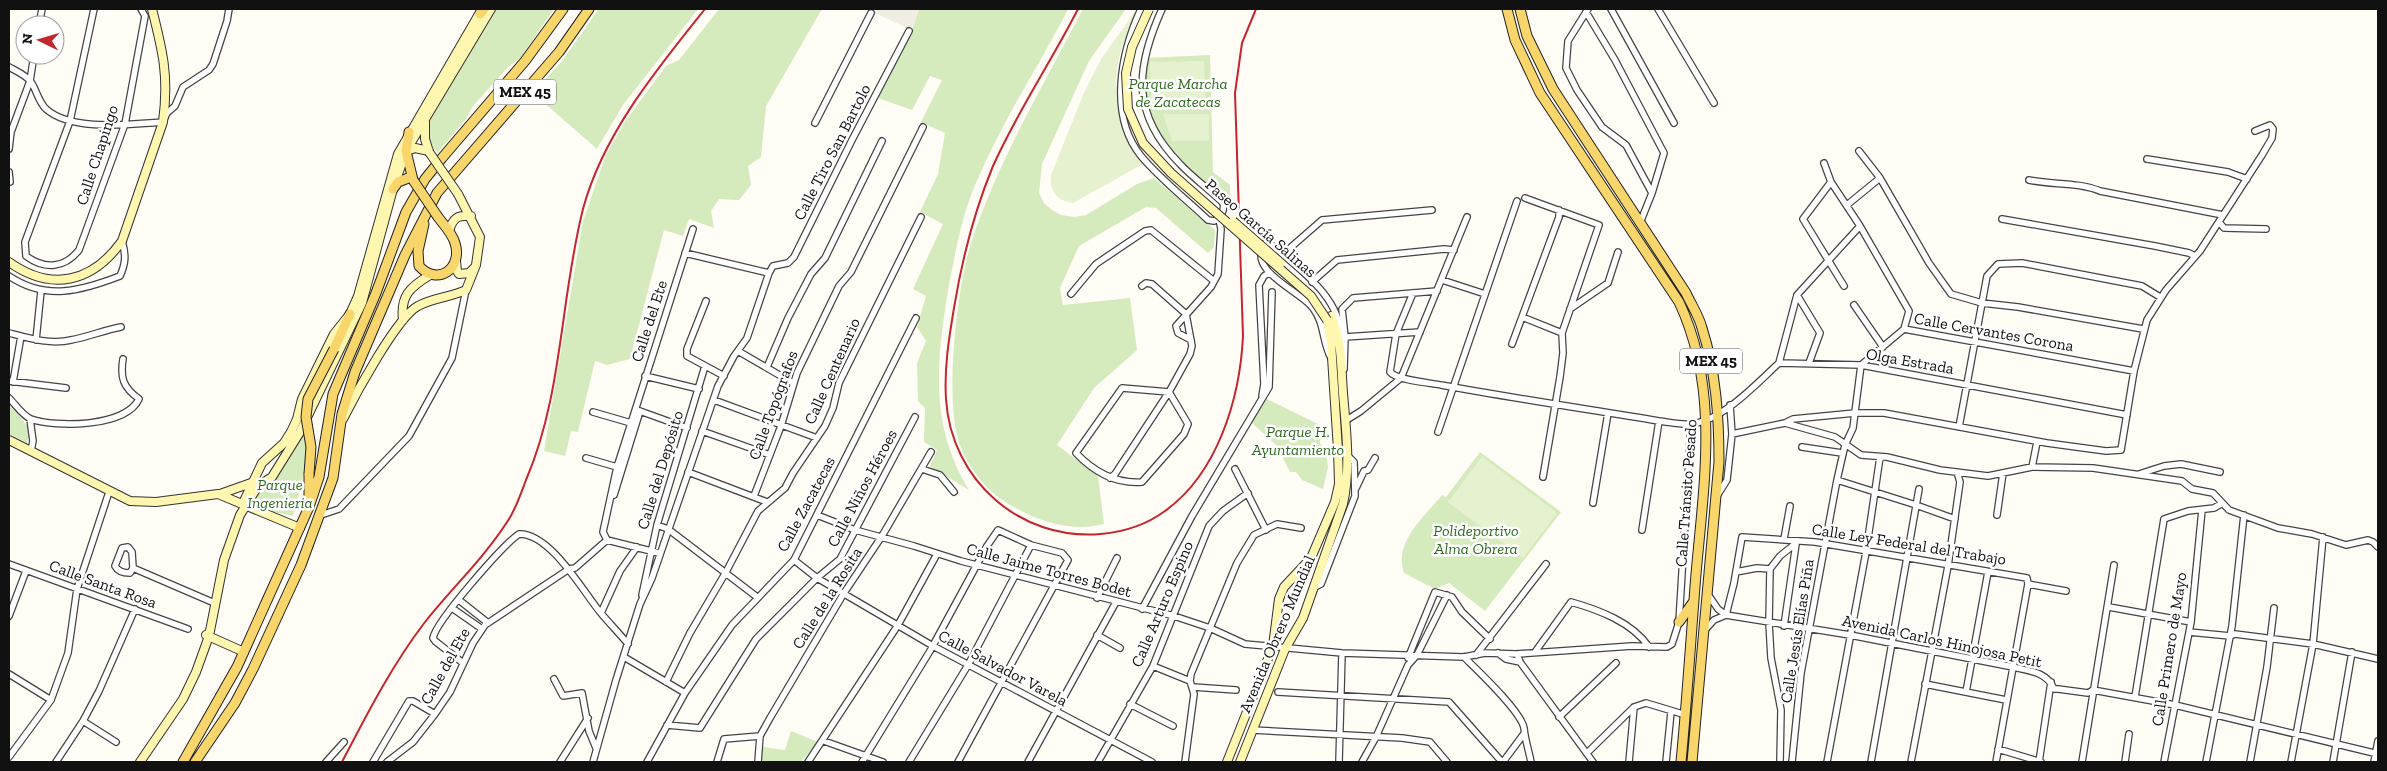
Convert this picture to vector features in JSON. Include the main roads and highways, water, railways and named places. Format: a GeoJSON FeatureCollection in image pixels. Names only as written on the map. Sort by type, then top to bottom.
{"type":"FeatureCollection","features":[{"type":"Feature","properties":{"kind":"main road","name":"MEX 45"},"geometry":{"type":"LineString","coordinates":[[183,762],[244,652],[309,507],[319,478],[333,394],[376,293],[413,198],[442,158],[525,62],[563,9]]}},
{"type":"Feature","properties":{"kind":"main road","name":"MEX 45"},"geometry":{"type":"LineString","coordinates":[[195,762],[235,703],[253,669],[321,515],[333,478],[341,423],[355,372],[405,255],[426,214],[437,193],[560,52],[589,9]]}},
{"type":"Feature","properties":{"kind":"main road","name":"Calle Tránsito Pesado"},"geometry":{"type":"LineString","coordinates":[[1507,9],[1515,40],[1540,93],[1679,302],[1691,332],[1701,366],[1707,419],[1707,458],[1681,762]]}},
{"type":"Feature","properties":{"kind":"main road","name":"Calle Tránsito Pesado"},"geometry":{"type":"LineString","coordinates":[[1520,9],[1527,36],[1552,89],[1686,293],[1702,326],[1710,358],[1718,414],[1717,496],[1692,762]]}},
{"type":"Feature","properties":{"kind":"main road"},"geometry":{"type":"LineString","coordinates":[[409,132],[402,152],[412,179],[456,244],[456,261],[449,270],[441,275],[430,275],[419,266],[418,259],[426,214]]}},
{"type":"Feature","properties":{"kind":"main road"},"geometry":{"type":"LineString","coordinates":[[393,189],[398,182],[412,179]]}},
{"type":"Feature","properties":{"kind":"main road"},"geometry":{"type":"LineString","coordinates":[[309,507],[311,448],[306,417],[308,400],[350,314]]}},
{"type":"Feature","properties":{"kind":"main road"},"geometry":{"type":"LineString","coordinates":[[1679,622],[1694,601]]}},
{"type":"Feature","properties":{"kind":"railway"},"geometry":{"type":"LineString","coordinates":[[342,762],[381,690],[413,638],[435,609],[490,546],[514,510],[538,447],[547,414],[560,346],[575,243],[592,181],[604,155],[634,103],[668,55],[705,9]]}},
{"type":"Feature","properties":{"kind":"railway"},"geometry":{"type":"LineString","coordinates":[[1078,9],[1023,107],[993,166],[974,218],[965,254],[954,308],[946,364],[946,399],[951,428],[961,455],[976,479],[995,500],[1018,516],[1043,527],[1071,534],[1118,532],[1142,524],[1165,511],[1183,495],[1199,476],[1223,432],[1237,384],[1243,336],[1235,93],[1242,43],[1256,9]]}},
{"type":"Feature","properties":{"kind":"park label","name":"Parque Marcha de Zacatecas"},"geometry":{"type":"Point","coordinates":[1178,92]}},
{"type":"Feature","properties":{"kind":"park label","name":"Parque H. Ayuntamiento"},"geometry":{"type":"Point","coordinates":[1298,440]}},
{"type":"Feature","properties":{"kind":"park label","name":"Parque Ingenieria"},"geometry":{"type":"Point","coordinates":[280,493]}},
{"type":"Feature","properties":{"kind":"park label","name":"Polideportivo Alma Obrera"},"geometry":{"type":"Point","coordinates":[1476,539]}}]}
